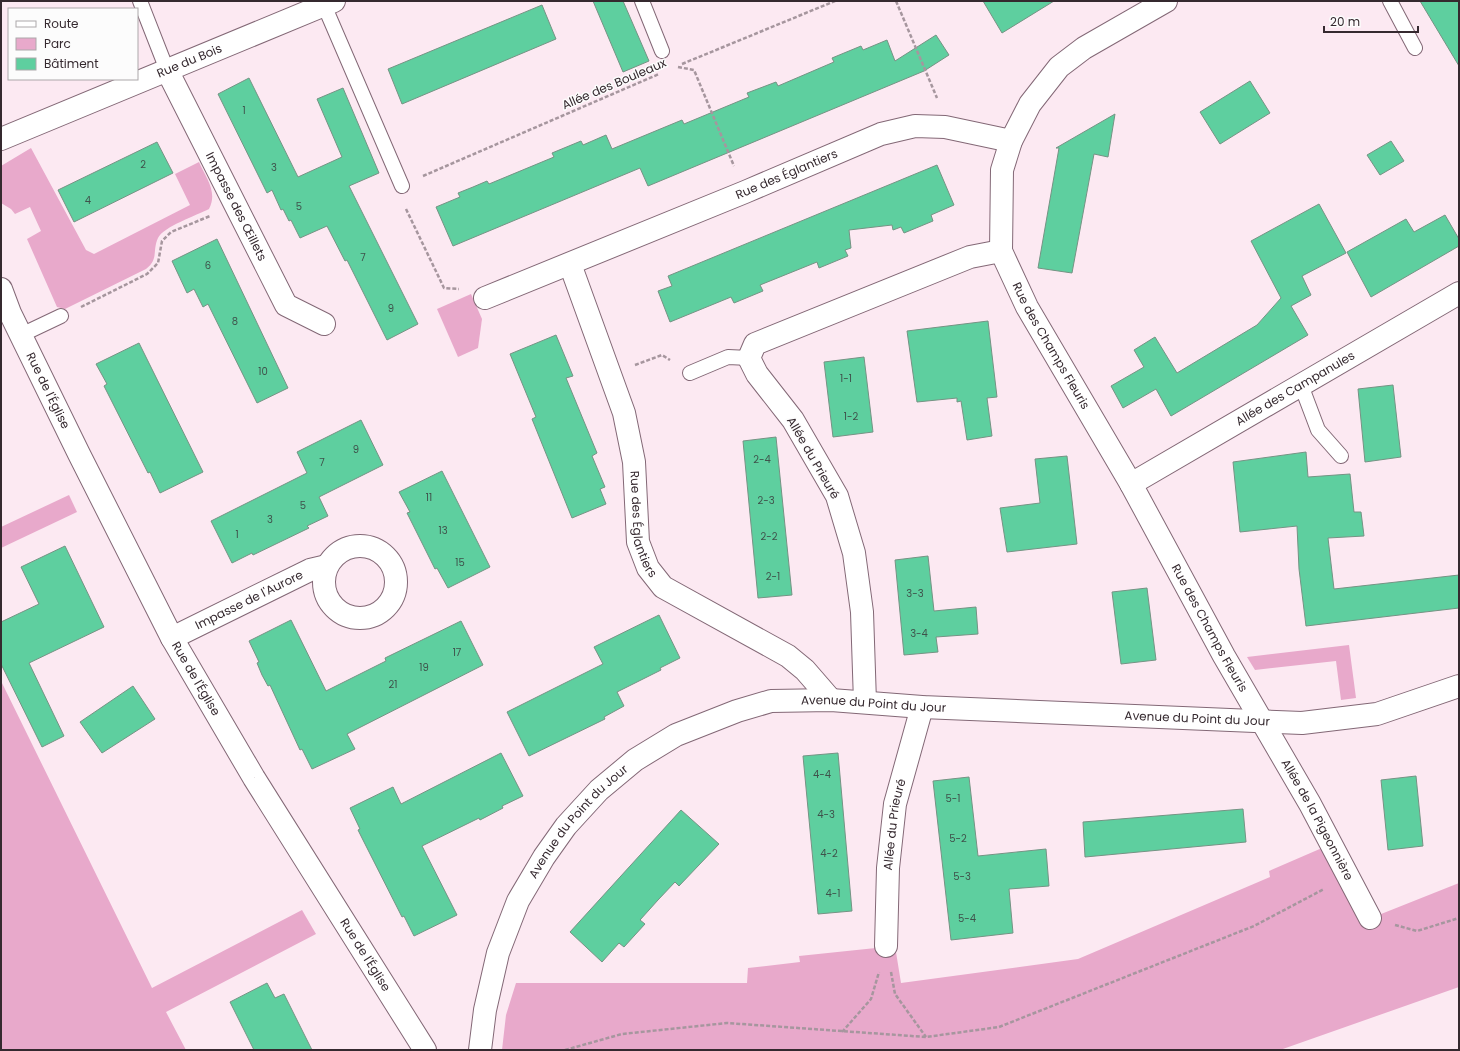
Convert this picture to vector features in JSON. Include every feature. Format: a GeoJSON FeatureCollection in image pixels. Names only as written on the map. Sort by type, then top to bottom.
{"type":"FeatureCollection","features":[{"type":"Feature","properties":{"kind":"street","name":"Rue des Champs Fleuris"},"geometry":{"type":"LineString","coordinates":[[1166,1],[1084,48],[1059,67],[1030,104],[1011,141],[1002,170],[1001,251],[1027,307],[1131,484],[1224,656],[1264,723]]}},
{"type":"Feature","properties":{"kind":"street","name":"Rue du Bois"},"geometry":{"type":"LineString","coordinates":[[1,139],[329,3]]}},
{"type":"Feature","properties":{"kind":"street","name":"Impasse des Œillets"},"geometry":{"type":"LineString","coordinates":[[167,70],[237,205],[286,305],[324,324]]}},
{"type":"Feature","properties":{"kind":"street","name":"Rue des Églantiers"},"geometry":{"type":"LineString","coordinates":[[485,298],[745,192],[881,134],[915,126],[945,127],[1011,141]]}},
{"type":"Feature","properties":{"kind":"street"},"geometry":{"type":"LineString","coordinates":[[749,358],[755,344],[970,257],[1001,251]]}},
{"type":"Feature","properties":{"kind":"street","name":"Rue des Églantiers"},"geometry":{"type":"LineString","coordinates":[[570,264],[626,420],[634,462],[638,542],[648,568],[663,587],[788,656],[806,670],[831,700]]}},
{"type":"Feature","properties":{"kind":"street","name":"Rue de l'Église"},"geometry":{"type":"LineString","coordinates":[[1,289],[21,335],[79,454],[172,638],[254,778],[425,1050]]}},
{"type":"Feature","properties":{"kind":"street","name":"Allée des Campanules"},"geometry":{"type":"LineString","coordinates":[[1131,484],[1459,293]]}},
{"type":"Feature","properties":{"kind":"street","name":"Allée du Prieuré"},"geometry":{"type":"LineString","coordinates":[[749,358],[757,374],[793,420],[837,496],[854,553],[862,612],[865,702]]}},
{"type":"Feature","properties":{"kind":"street","name":"Impasse de l'Aurore"},"geometry":{"type":"LineString","coordinates":[[172,638],[310,570],[327,566]]}},
{"type":"Feature","properties":{"kind":"street","name":"Avenue du Point du Jour"},"geometry":{"type":"LineString","coordinates":[[480,1050],[485,1010],[498,953],[518,901],[566,826],[599,790],[635,760],[676,735],[737,711],[771,701],[831,700],[922,707],[1302,724],[1377,714],[1459,686]]}},
{"type":"Feature","properties":{"kind":"street","name":"Allée du Prieuré"},"geometry":{"type":"LineString","coordinates":[[886,946],[888,868],[895,804],[922,707]]}},
{"type":"Feature","properties":{"kind":"street","name":"Allée de la Pigeonnière"},"geometry":{"type":"LineString","coordinates":[[1264,723],[1310,804],[1370,918]]}},
{"type":"Feature","properties":{"kind":"lane"},"geometry":{"type":"LineString","coordinates":[[140,1],[167,70]]}},
{"type":"Feature","properties":{"kind":"lane"},"geometry":{"type":"LineString","coordinates":[[642,1],[662,51]]}},
{"type":"Feature","properties":{"kind":"lane"},"geometry":{"type":"LineString","coordinates":[[1390,1],[1415,48]]}},
{"type":"Feature","properties":{"kind":"lane"},"geometry":{"type":"LineString","coordinates":[[329,3],[402,186]]}},
{"type":"Feature","properties":{"kind":"lane"},"geometry":{"type":"LineString","coordinates":[[21,335],[61,316]]}},
{"type":"Feature","properties":{"kind":"lane"},"geometry":{"type":"LineString","coordinates":[[690,373],[728,357],[749,358]]}},
{"type":"Feature","properties":{"kind":"lane"},"geometry":{"type":"LineString","coordinates":[[1301,385],[1318,430],[1341,456]]}},
{"type":"Feature","properties":{"kind":"path","name":"Allée des Bouleaux"},"geometry":{"type":"LineString","coordinates":[[745,192],[694,70],[676,67],[834,1]]}},
{"type":"Feature","properties":{"kind":"path"},"geometry":{"type":"LineString","coordinates":[[896,1],[940,104],[945,127]]}},
{"type":"Feature","properties":{"kind":"path","name":"Allée des Bouleaux"},"geometry":{"type":"LineString","coordinates":[[402,186],[662,73]]}},
{"type":"Feature","properties":{"kind":"path"},"geometry":{"type":"LineString","coordinates":[[402,186],[405,206],[444,288],[471,290],[485,298]]}},
{"type":"Feature","properties":{"kind":"path"},"geometry":{"type":"LineString","coordinates":[[61,316],[147,274],[158,264],[162,241],[171,232],[237,205]]}},
{"type":"Feature","properties":{"kind":"path"},"geometry":{"type":"LineString","coordinates":[[610,375],[662,355],[690,373]]}},
{"type":"Feature","properties":{"kind":"path"},"geometry":{"type":"LineString","coordinates":[[565,1050],[622,1034],[727,1023],[926,1037],[999,1027],[1254,926],[1348,877]]}},
{"type":"Feature","properties":{"kind":"path"},"geometry":{"type":"LineString","coordinates":[[1370,918],[1417,931],[1459,918]]}},
{"type":"Feature","properties":{"kind":"path"},"geometry":{"type":"LineString","coordinates":[[842,1032],[871,999],[886,946]]}},
{"type":"Feature","properties":{"kind":"path"},"geometry":{"type":"LineString","coordinates":[[886,946],[895,994],[926,1037]]}},
{"type":"Feature","properties":{"kind":"green space"},"geometry":{"type":"Polygon","coordinates":[[[31,148],[86,250],[94,254],[190,205],[175,174],[199,162],[212,191],[211,203],[209,209],[173,226],[161,234],[156,243],[153,262],[146,269],[65,309],[57,307],[27,239],[41,231],[30,207],[15,214],[11,209],[1,203],[1,166],[31,148]]]}},
{"type":"Feature","properties":{"kind":"green space"},"geometry":{"type":"Polygon","coordinates":[[[471,294],[482,319],[478,348],[458,357],[437,309],[471,294]]]}},
{"type":"Feature","properties":{"kind":"green space"},"geometry":{"type":"Polygon","coordinates":[[[69,495],[77,512],[1,548],[1,527],[69,495]]]}},
{"type":"Feature","properties":{"kind":"green space"},"geometry":{"type":"Polygon","coordinates":[[[1349,645],[1356,698],[1341,700],[1336,661],[1255,670],[1247,657],[1349,645]]]}},
{"type":"Feature","properties":{"kind":"green space"},"geometry":{"type":"Polygon","coordinates":[[[1,681],[152,988],[302,910],[316,934],[166,1012],[186,1050],[1,1050],[1,681]]]}},
{"type":"Feature","properties":{"kind":"green space"},"geometry":{"type":"Polygon","coordinates":[[[1322,848],[1361,922],[1459,883],[1459,987],[1280,1050],[502,1050],[506,1015],[516,983],[747,983],[748,968],[800,962],[799,956],[895,946],[901,983],[1078,959],[1270,877],[1269,871],[1322,848]]]}},
{"type":"Feature","properties":{"kind":"building"},"geometry":{"type":"Polygon","coordinates":[[[593,1],[623,1],[649,61],[623,72],[593,1]]]}},
{"type":"Feature","properties":{"kind":"building"},"geometry":{"type":"Polygon","coordinates":[[[983,1],[1054,1],[1002,33],[983,1]]]}},
{"type":"Feature","properties":{"kind":"building"},"geometry":{"type":"Polygon","coordinates":[[[1420,1],[1459,1],[1459,66],[1420,1]]]}},
{"type":"Feature","properties":{"kind":"building"},"geometry":{"type":"Polygon","coordinates":[[[542,5],[556,39],[402,104],[388,69],[542,5]]]}},
{"type":"Feature","properties":{"kind":"building"},"geometry":{"type":"Polygon","coordinates":[[[936,35],[949,55],[924,71],[648,186],[640,168],[453,246],[436,207],[460,197],[458,193],[487,181],[489,184],[554,157],[552,153],[581,141],[583,145],[606,135],[612,149],[682,120],[684,124],[749,97],[747,93],[776,82],[778,86],[834,62],[832,58],[861,46],[863,50],[887,40],[895,61],[936,35]]]}},
{"type":"Feature","properties":{"kind":"building"},"geometry":{"type":"Polygon","coordinates":[[[249,78],[298,177],[342,157],[317,99],[343,88],[379,173],[349,186],[418,324],[387,340],[347,260],[345,261],[327,226],[300,238],[291,220],[289,221],[283,209],[281,210],[272,190],[267,193],[218,94],[249,78]]]}},
{"type":"Feature","properties":{"kind":"building"},"geometry":{"type":"Polygon","coordinates":[[[1250,81],[1270,113],[1220,144],[1200,112],[1250,81]]]}},
{"type":"Feature","properties":{"kind":"building"},"geometry":{"type":"Polygon","coordinates":[[[1115,114],[1108,157],[1094,154],[1072,273],[1038,268],[1059,148],[1056,148],[1115,114]]]}},
{"type":"Feature","properties":{"kind":"building"},"geometry":{"type":"Polygon","coordinates":[[[1391,141],[1404,161],[1380,175],[1367,155],[1391,141]]]}},
{"type":"Feature","properties":{"kind":"building"},"geometry":{"type":"Polygon","coordinates":[[[157,142],[173,173],[74,222],[58,190],[157,142]]]}},
{"type":"Feature","properties":{"kind":"building"},"geometry":{"type":"Polygon","coordinates":[[[937,165],[954,205],[931,215],[933,221],[904,233],[901,227],[893,230],[892,225],[849,230],[851,248],[845,250],[848,256],[819,268],[817,262],[760,285],[763,291],[734,303],[731,297],[670,322],[658,291],[672,286],[668,276],[937,165]]]}},
{"type":"Feature","properties":{"kind":"building"},"geometry":{"type":"Polygon","coordinates":[[[1319,204],[1346,253],[1302,276],[1311,295],[1291,306],[1308,335],[1171,416],[1156,389],[1123,408],[1111,386],[1144,367],[1134,350],[1155,337],[1177,373],[1257,325],[1281,298],[1251,241],[1319,204]]]}},
{"type":"Feature","properties":{"kind":"building"},"geometry":{"type":"Polygon","coordinates":[[[1445,215],[1459,239],[1459,246],[1371,297],[1347,252],[1406,219],[1414,232],[1445,215]]]}},
{"type":"Feature","properties":{"kind":"building"},"geometry":{"type":"Polygon","coordinates":[[[217,239],[288,388],[257,403],[208,304],[203,307],[194,289],[187,293],[172,261],[217,239]]]}},
{"type":"Feature","properties":{"kind":"building"},"geometry":{"type":"Polygon","coordinates":[[[988,321],[997,397],[987,398],[992,436],[967,440],[961,401],[957,402],[957,398],[917,402],[907,331],[988,321]]]}},
{"type":"Feature","properties":{"kind":"building"},"geometry":{"type":"Polygon","coordinates":[[[556,335],[573,376],[566,378],[597,453],[592,456],[605,487],[600,489],[606,504],[572,518],[532,419],[536,417],[510,354],[556,335]]]}},
{"type":"Feature","properties":{"kind":"building"},"geometry":{"type":"Polygon","coordinates":[[[139,343],[203,472],[160,493],[150,472],[148,473],[104,386],[107,384],[96,364],[139,343]]]}},
{"type":"Feature","properties":{"kind":"building"},"geometry":{"type":"Polygon","coordinates":[[[864,357],[873,432],[833,437],[824,362],[864,357]]]}},
{"type":"Feature","properties":{"kind":"building"},"geometry":{"type":"Polygon","coordinates":[[[1393,385],[1401,457],[1365,462],[1358,389],[1393,385]]]}},
{"type":"Feature","properties":{"kind":"building"},"geometry":{"type":"Polygon","coordinates":[[[361,420],[383,465],[319,497],[328,516],[307,526],[309,528],[253,555],[252,553],[232,563],[211,521],[307,473],[297,452],[361,420]]]}},
{"type":"Feature","properties":{"kind":"building"},"geometry":{"type":"Polygon","coordinates":[[[776,437],[792,595],[758,598],[743,441],[776,437]]]}},
{"type":"Feature","properties":{"kind":"building"},"geometry":{"type":"Polygon","coordinates":[[[1306,452],[1308,477],[1350,474],[1354,512],[1361,512],[1364,536],[1328,538],[1334,589],[1459,575],[1459,608],[1306,626],[1299,569],[1297,526],[1240,532],[1233,462],[1306,452]]]}},
{"type":"Feature","properties":{"kind":"building"},"geometry":{"type":"Polygon","coordinates":[[[1067,456],[1077,544],[1007,552],[1000,508],[1040,503],[1035,459],[1067,456]]]}},
{"type":"Feature","properties":{"kind":"building"},"geometry":{"type":"Polygon","coordinates":[[[442,471],[490,567],[448,588],[437,568],[435,569],[407,513],[410,512],[399,492],[442,471]]]}},
{"type":"Feature","properties":{"kind":"building"},"geometry":{"type":"Polygon","coordinates":[[[65,546],[104,627],[29,663],[64,736],[42,747],[1,664],[1,622],[39,604],[21,567],[65,546]]]}},
{"type":"Feature","properties":{"kind":"building"},"geometry":{"type":"Polygon","coordinates":[[[928,556],[934,611],[976,607],[978,634],[936,637],[938,652],[904,655],[895,560],[928,556]]]}},
{"type":"Feature","properties":{"kind":"building"},"geometry":{"type":"Polygon","coordinates":[[[1147,588],[1156,660],[1121,664],[1112,592],[1147,588]]]}},
{"type":"Feature","properties":{"kind":"building"},"geometry":{"type":"Polygon","coordinates":[[[659,615],[680,658],[660,668],[661,670],[617,692],[624,706],[604,717],[605,719],[529,756],[507,712],[603,664],[594,647],[659,615]]]}},
{"type":"Feature","properties":{"kind":"building"},"geometry":{"type":"Polygon","coordinates":[[[291,620],[326,691],[386,661],[385,658],[461,621],[483,665],[347,734],[355,749],[312,769],[302,749],[300,750],[270,685],[268,686],[262,675],[257,663],[259,662],[249,641],[291,620]]]}},
{"type":"Feature","properties":{"kind":"building"},"geometry":{"type":"Polygon","coordinates":[[[133,686],[155,719],[102,753],[80,722],[133,686]]]}},
{"type":"Feature","properties":{"kind":"building"},"geometry":{"type":"Polygon","coordinates":[[[501,753],[523,796],[502,806],[503,808],[480,820],[479,818],[422,846],[457,915],[414,936],[404,916],[402,917],[358,830],[360,829],[350,808],[393,787],[401,804],[501,753]]]}},
{"type":"Feature","properties":{"kind":"building"},"geometry":{"type":"Polygon","coordinates":[[[838,753],[852,911],[818,914],[803,756],[838,753]]]}},
{"type":"Feature","properties":{"kind":"building"},"geometry":{"type":"Polygon","coordinates":[[[1416,776],[1423,846],[1388,850],[1381,780],[1416,776]]]}},
{"type":"Feature","properties":{"kind":"building"},"geometry":{"type":"Polygon","coordinates":[[[969,777],[978,856],[1046,849],[1049,886],[1009,889],[1013,933],[951,940],[933,781],[969,777]]]}},
{"type":"Feature","properties":{"kind":"building"},"geometry":{"type":"Polygon","coordinates":[[[1243,809],[1246,842],[1085,857],[1083,822],[1243,809]]]}},
{"type":"Feature","properties":{"kind":"building"},"geometry":{"type":"Polygon","coordinates":[[[681,810],[719,844],[679,886],[675,882],[658,900],[640,920],[645,924],[624,947],[619,943],[602,962],[570,932],[681,810]]]}},
{"type":"Feature","properties":{"kind":"building"},"geometry":{"type":"Polygon","coordinates":[[[267,983],[275,998],[284,994],[312,1050],[254,1050],[230,1002],[267,983]]]}}]}
